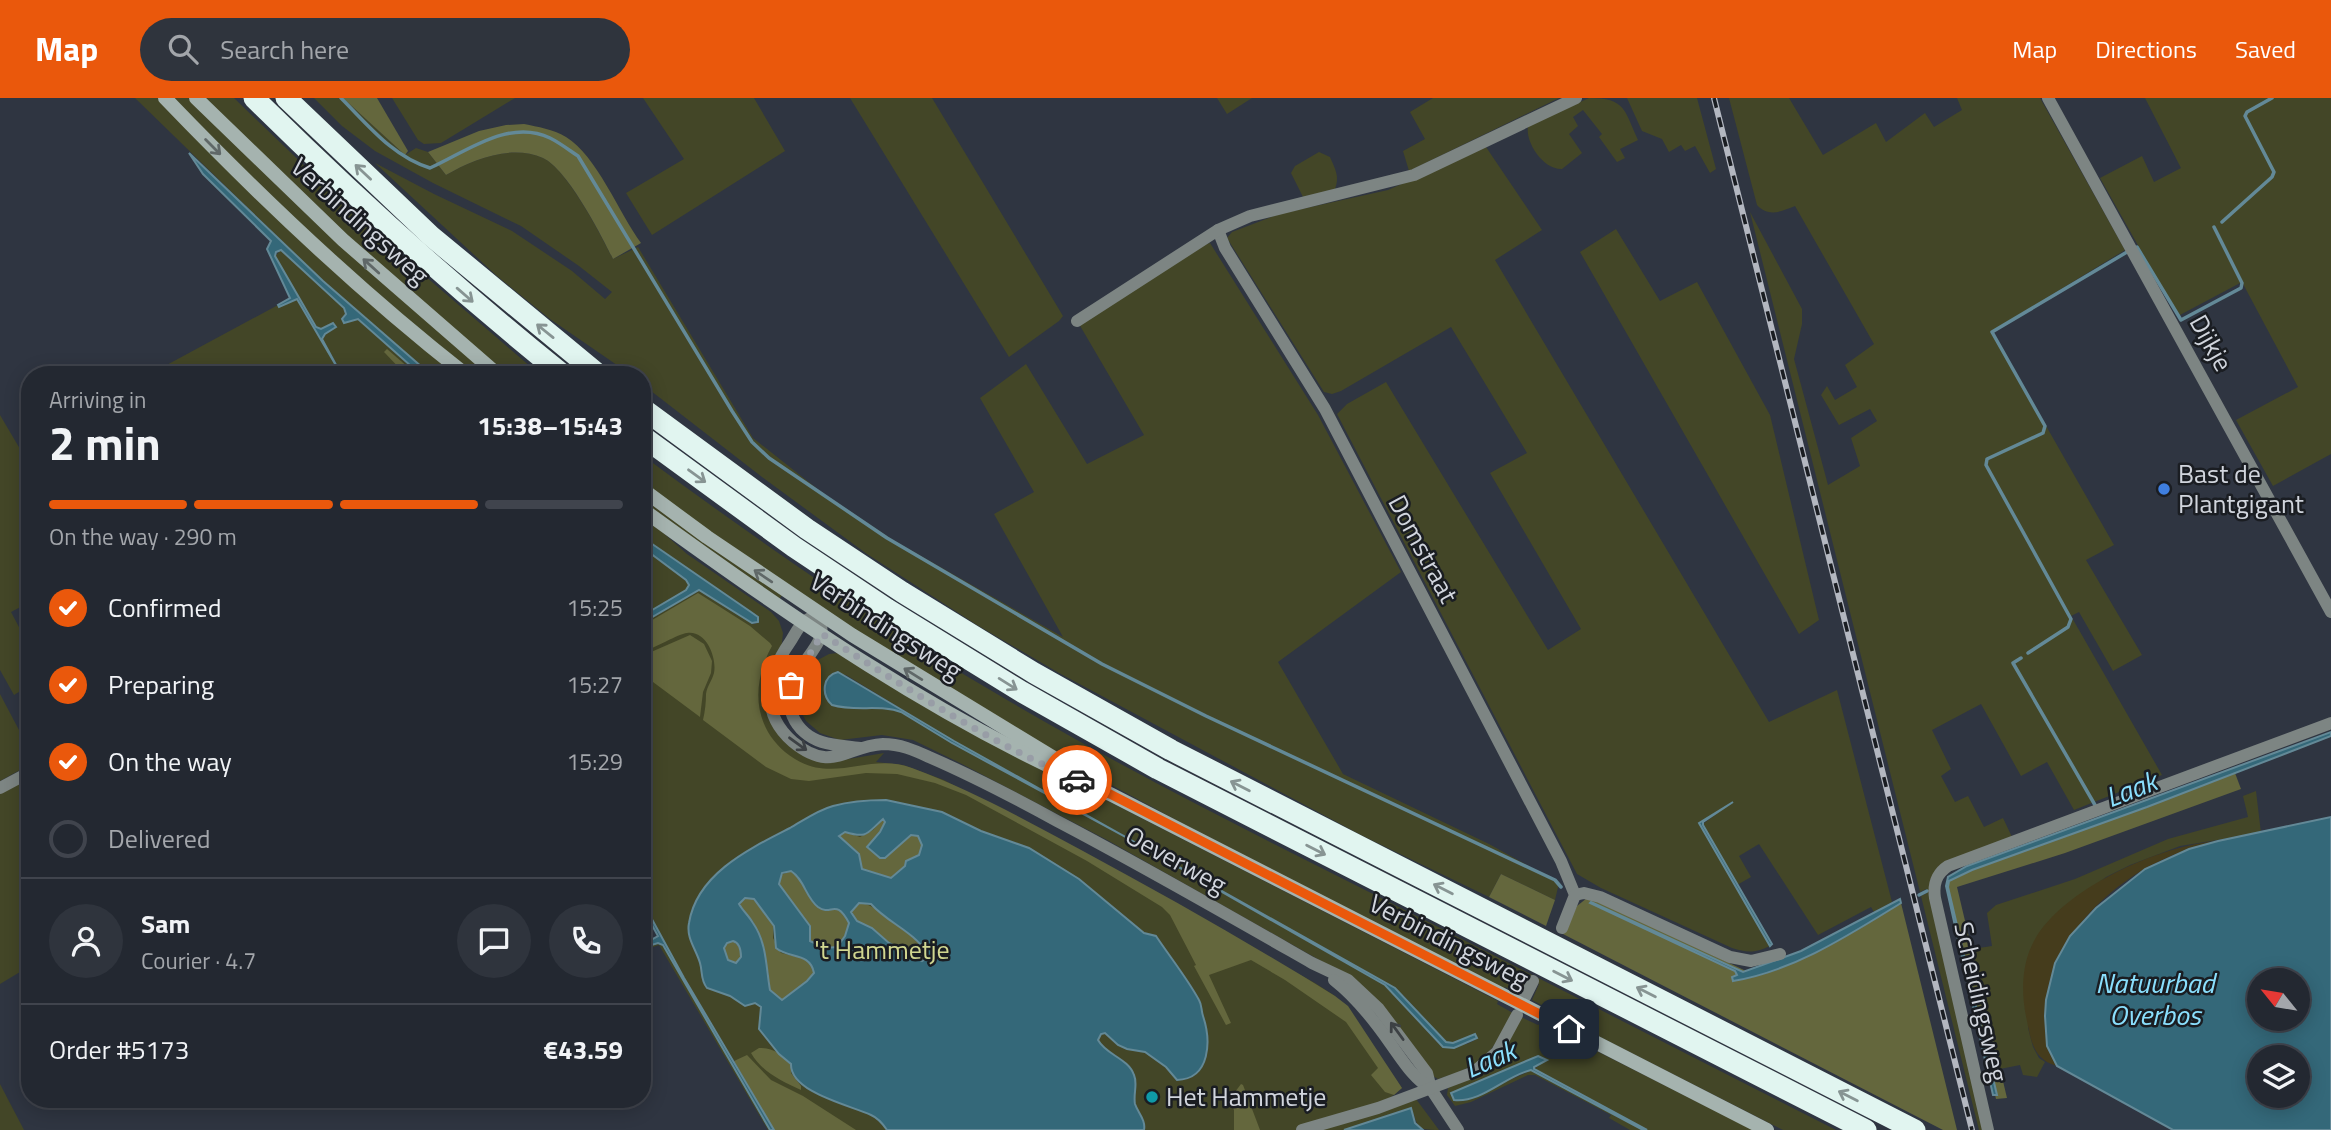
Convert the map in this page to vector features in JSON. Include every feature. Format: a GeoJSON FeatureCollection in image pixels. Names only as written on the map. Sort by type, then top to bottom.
{"type":"FeatureCollection","features":[{"type":"Feature","properties":{"kind":"highway"},"geometry":{"type":"LineString","coordinates":[[254,98],[407,243],[489,316],[552,366]]}},
{"type":"Feature","properties":{"kind":"highway"},"geometry":{"type":"LineString","coordinates":[[286,98],[431,236],[588,366]]}},
{"type":"Feature","properties":{"kind":"highway"},"geometry":{"type":"LineString","coordinates":[[651,415],[807,530],[1034,673],[1196,763],[1912,1128]]}},
{"type":"Feature","properties":{"kind":"highway"},"geometry":{"type":"LineString","coordinates":[[651,443],[794,547],[887,610],[1034,699],[1158,769],[1867,1130]]}},
{"type":"Feature","properties":{"kind":"main road","name":"Verbindingsweg"},"geometry":{"type":"LineString","coordinates":[[165,98],[336,265],[404,326],[455,366]]}},
{"type":"Feature","properties":{"kind":"main road","name":"Verbindingsweg"},"geometry":{"type":"LineString","coordinates":[[196,98],[352,249],[488,366]]}},
{"type":"Feature","properties":{"kind":"main road","name":"Verbindingsweg"},"geometry":{"type":"LineString","coordinates":[[651,496],[820,614],[1110,794]]}},
{"type":"Feature","properties":{"kind":"main road","name":"Verbindingsweg"},"geometry":{"type":"LineString","coordinates":[[651,515],[803,622],[968,725],[1061,773],[1110,794],[1767,1130]]}},
{"type":"Feature","properties":{"kind":"street"},"geometry":{"type":"LineString","coordinates":[[1077,321],[1218,230],[1250,216],[1414,175],[1576,98]]}},
{"type":"Feature","properties":{"kind":"street","name":"Dijkje"},"geometry":{"type":"LineString","coordinates":[[2048,98],[2331,612]]}},
{"type":"Feature","properties":{"kind":"street","name":"Domstraat"},"geometry":{"type":"LineString","coordinates":[[1218,230],[1225,248],[1326,413],[1561,861],[1575,895]]}},
{"type":"Feature","properties":{"kind":"street"},"geometry":{"type":"LineString","coordinates":[[803,622],[820,614],[822,634]]}},
{"type":"Feature","properties":{"kind":"street","name":"Oeverweg"},"geometry":{"type":"LineString","coordinates":[[803,622],[774,670],[770,695],[774,715],[792,740],[810,752],[832,758],[846,756],[860,748]]}},
{"type":"Feature","properties":{"kind":"street","name":"Oeverweg"},"geometry":{"type":"LineString","coordinates":[[822,634],[791,685],[789,700],[792,716],[812,738],[832,745],[860,748],[883,744],[897,745],[960,770],[1087,836],[1312,963],[1341,976],[1375,1003],[1427,1073],[1431,1089],[1458,1130]]}},
{"type":"Feature","properties":{"kind":"street","name":"Scheidingsweg"},"geometry":{"type":"LineString","coordinates":[[1988,1130],[1935,898],[1934,884],[1939,874],[1948,866],[2331,723]]}},
{"type":"Feature","properties":{"kind":"street"},"geometry":{"type":"LineString","coordinates":[[0,788],[21,777]]}},
{"type":"Feature","properties":{"kind":"street"},"geometry":{"type":"LineString","coordinates":[[1562,928],[1575,895],[1584,893],[1600,897],[1730,957],[1751,961],[1780,954]]}},
{"type":"Feature","properties":{"kind":"street"},"geometry":{"type":"LineString","coordinates":[[1525,997],[1533,981]]}},
{"type":"Feature","properties":{"kind":"street"},"geometry":{"type":"LineString","coordinates":[[1302,1130],[1470,1074],[1486,1064],[1499,1048],[1517,1015]]}},
{"type":"Feature","properties":{"kind":"green space"},"geometry":{"type":"Polygon","coordinates":[[[135,98],[159,98],[450,366],[420,366],[323,281],[135,98]]]}},
{"type":"Feature","properties":{"kind":"green space"},"geometry":{"type":"Polygon","coordinates":[[[169,98],[190,98],[481,366],[461,366],[366,288],[169,98]]]}},
{"type":"Feature","properties":{"kind":"green space"},"geometry":{"type":"Polygon","coordinates":[[[201,98],[234,98],[368,227],[530,366],[492,366],[454,335],[201,98]]]}},
{"type":"Feature","properties":{"kind":"green space"},"geometry":{"type":"Polygon","coordinates":[[[314,98],[343,98],[405,155],[416,148],[428,152],[446,175],[493,155],[519,152],[543,158],[573,188],[613,259],[638,247],[753,438],[820,491],[893,540],[1063,637],[994,514],[1034,492],[980,398],[1026,364],[1087,464],[1144,435],[1079,324],[1210,243],[1318,415],[1401,572],[1278,662],[1343,774],[1489,844],[1559,883],[1555,900],[1501,874],[1489,897],[1361,835],[1059,673],[977,625],[867,554],[651,391],[651,366],[618,366],[550,319],[497,276],[375,163],[512,231],[572,271],[605,299],[612,292],[579,266],[521,226],[375,151],[342,126],[314,98]]]}},
{"type":"Feature","properties":{"kind":"green space"},"geometry":{"type":"Polygon","coordinates":[[[343,98],[377,98],[408,151],[405,155],[343,98]]]}},
{"type":"Feature","properties":{"kind":"green space"},"geometry":{"type":"Polygon","coordinates":[[[392,98],[515,98],[441,143],[424,144],[418,140],[392,98]]]}},
{"type":"Feature","properties":{"kind":"green space"},"geometry":{"type":"Polygon","coordinates":[[[643,98],[754,98],[785,151],[652,235],[626,193],[684,159],[643,98]]]}},
{"type":"Feature","properties":{"kind":"green space"},"geometry":{"type":"Polygon","coordinates":[[[850,98],[932,98],[1063,316],[1059,321],[1009,357],[850,98]]]}},
{"type":"Feature","properties":{"kind":"green space"},"geometry":{"type":"Polygon","coordinates":[[[1217,98],[1252,98],[1227,114],[1217,98]]]}},
{"type":"Feature","properties":{"kind":"green space"},"geometry":{"type":"Polygon","coordinates":[[[1433,98],[1559,98],[1409,171],[1403,151],[1425,139],[1410,112],[1433,98]]]}},
{"type":"Feature","properties":{"kind":"green space"},"geometry":{"type":"Polygon","coordinates":[[[1589,98],[1617,103],[1626,114],[1638,140],[1620,149],[1625,158],[1617,162],[1599,137],[1602,134],[1583,110],[1573,117],[1578,126],[1569,134],[1582,153],[1562,169],[1549,165],[1533,147],[1528,126],[1589,98]]]}},
{"type":"Feature","properties":{"kind":"green space"},"geometry":{"type":"Polygon","coordinates":[[[1627,98],[1697,98],[1716,169],[1710,173],[1695,146],[1685,151],[1681,145],[1669,152],[1662,139],[1642,131],[1627,98]]]}},
{"type":"Feature","properties":{"kind":"green space"},"geometry":{"type":"Polygon","coordinates":[[[1729,98],[1789,98],[1823,155],[1876,123],[1886,142],[1925,113],[1934,127],[1962,110],[1957,98],[2040,98],[2125,250],[1992,331],[2114,545],[2086,560],[2142,655],[2113,671],[2079,612],[2071,616],[2162,775],[2074,810],[2047,762],[2021,776],[1981,704],[1932,730],[1951,769],[1941,776],[1955,802],[1968,796],[1984,827],[2003,818],[2012,837],[1939,866],[1930,880],[1985,1130],[1979,1130],[1921,896],[1927,893],[1926,889],[1920,892],[1750,212],[1802,309],[1802,324],[1794,359],[1828,485],[1860,466],[1851,438],[1877,421],[1870,409],[1839,425],[1821,395],[1827,386],[1835,400],[1857,387],[1845,365],[1874,344],[1795,206],[1771,212],[1757,205],[1729,98]]]}},
{"type":"Feature","properties":{"kind":"green space"},"geometry":{"type":"Polygon","coordinates":[[[2145,98],[2331,98],[2331,454],[2273,486],[2236,420],[2298,387],[2242,282],[2178,316],[2100,178],[2142,156],[2154,182],[2181,168],[2145,98]]]}},
{"type":"Feature","properties":{"kind":"green space"},"geometry":{"type":"Polygon","coordinates":[[[524,124],[566,137],[588,157],[641,243],[613,259],[573,188],[552,164],[543,158],[519,152],[493,155],[446,175],[428,152],[479,131],[524,124]]]}},
{"type":"Feature","properties":{"kind":"green space"},"geometry":{"type":"Polygon","coordinates":[[[1486,147],[1542,230],[1495,260],[1769,722],[1837,690],[1892,902],[1874,912],[1871,907],[1818,935],[1759,844],[1739,856],[1751,877],[1737,885],[1703,824],[1732,802],[1699,823],[1770,946],[1751,952],[1732,948],[1601,888],[1577,874],[1337,414],[1347,404],[1386,382],[1548,650],[1581,629],[1490,473],[1527,453],[1451,327],[1341,391],[1332,394],[1324,392],[1227,238],[1232,232],[1279,214],[1388,190],[1486,147]]]}},
{"type":"Feature","properties":{"kind":"green space"},"geometry":{"type":"Polygon","coordinates":[[[1319,152],[1330,157],[1334,165],[1337,176],[1335,189],[1303,197],[1291,173],[1295,166],[1319,152]]]}},
{"type":"Feature","properties":{"kind":"green space"},"geometry":{"type":"Polygon","coordinates":[[[1616,229],[1660,301],[1697,282],[1770,415],[1819,620],[1799,634],[1580,252],[1616,229]]]}},
{"type":"Feature","properties":{"kind":"green space"},"geometry":{"type":"Polygon","coordinates":[[[281,250],[318,284],[418,366],[338,366],[322,339],[323,335],[275,256],[281,250]]]}},
{"type":"Feature","properties":{"kind":"green space"},"geometry":{"type":"Polygon","coordinates":[[[297,298],[336,366],[165,366],[278,305],[297,298]]]}},
{"type":"Feature","properties":{"kind":"green space"},"geometry":{"type":"Polygon","coordinates":[[[387,349],[407,366],[397,366],[384,352],[387,349]]]}},
{"type":"Feature","properties":{"kind":"green space"},"geometry":{"type":"Polygon","coordinates":[[[0,415],[21,451],[21,607],[11,612],[21,631],[21,691],[14,695],[0,670],[0,415]]]}},
{"type":"Feature","properties":{"kind":"green space"},"geometry":{"type":"Polygon","coordinates":[[[651,462],[861,609],[951,667],[1043,721],[1232,823],[1836,1130],[1783,1130],[1547,1010],[1532,1000],[1539,984],[1527,979],[1519,994],[1505,987],[1504,989],[1065,760],[873,645],[651,491],[651,462]]]}},
{"type":"Feature","properties":{"kind":"green space"},"geometry":{"type":"Polygon","coordinates":[[[651,500],[783,594],[778,601],[651,510],[651,500]]]}},
{"type":"Feature","properties":{"kind":"green space","name":"'t Hammetje"},"geometry":{"type":"Polygon","coordinates":[[[651,522],[687,554],[771,612],[779,621],[783,633],[773,724],[831,762],[884,753],[876,762],[903,765],[944,780],[1315,983],[1335,996],[1402,1088],[1378,1108],[1304,1130],[777,1130],[737,1060],[734,1061],[684,978],[651,918],[651,554],[698,590],[754,624],[759,619],[651,543],[651,522]]]}},
{"type":"Feature","properties":{"kind":"green space"},"geometry":{"type":"Polygon","coordinates":[[[698,593],[750,626],[772,646],[761,674],[759,702],[766,729],[785,752],[801,763],[817,768],[895,764],[912,768],[999,806],[1115,868],[1335,996],[1348,1006],[1402,1088],[1394,1095],[1385,1092],[1371,1075],[1378,1068],[1346,1022],[1251,960],[1209,975],[1231,1023],[1226,1025],[1170,915],[1162,907],[1087,861],[966,795],[935,783],[897,774],[866,773],[809,781],[791,779],[766,767],[703,720],[707,691],[715,667],[712,653],[705,641],[694,633],[687,633],[651,648],[651,621],[698,593]]]}},
{"type":"Feature","properties":{"kind":"green space"},"geometry":{"type":"Polygon","coordinates":[[[690,635],[704,644],[712,661],[711,673],[703,692],[700,717],[651,683],[651,652],[690,635]]]}},
{"type":"Feature","properties":{"kind":"green space"},"geometry":{"type":"Polygon","coordinates":[[[838,653],[1110,802],[1498,1001],[1497,1004],[1513,1013],[1506,1027],[1492,1048],[1476,1063],[1438,1079],[1337,970],[1109,841],[913,740],[882,735],[840,740],[820,733],[806,721],[801,712],[799,695],[802,683],[816,661],[829,654],[838,653]],[[831,674],[826,682],[827,694],[834,705],[901,712],[1385,985],[1437,1042],[1467,1044],[1477,1039],[1475,1034],[1453,1043],[1446,1042],[1404,996],[1366,971],[954,741],[846,675],[831,674]]]}},
{"type":"Feature","properties":{"kind":"green space"},"geometry":{"type":"Polygon","coordinates":[[[0,694],[21,734],[21,769],[0,781],[0,694]]]}},
{"type":"Feature","properties":{"kind":"green space"},"geometry":{"type":"Polygon","coordinates":[[[2235,773],[2241,789],[2065,853],[1957,887],[2007,1098],[1996,1099],[1948,887],[1949,881],[1972,870],[2235,773]]]}},
{"type":"Feature","properties":{"kind":"green space"},"geometry":{"type":"Polygon","coordinates":[[[21,780],[21,971],[0,984],[0,791],[21,780]]]}},
{"type":"Feature","properties":{"kind":"green space"},"geometry":{"type":"Polygon","coordinates":[[[2256,791],[2261,833],[2180,846],[2130,865],[2106,877],[2053,917],[2041,931],[2028,1028],[2033,1047],[2039,1058],[2045,1062],[2037,1077],[2023,1075],[2020,1065],[2000,1069],[1972,949],[1992,946],[1987,913],[1996,905],[2075,879],[2168,839],[2248,817],[2243,796],[2256,791]]]}},
{"type":"Feature","properties":{"kind":"green space"},"geometry":{"type":"Polygon","coordinates":[[[883,819],[885,822],[882,829],[867,847],[880,858],[885,858],[911,835],[918,836],[922,845],[919,855],[911,858],[895,877],[891,878],[862,869],[859,854],[839,836],[845,832],[860,837],[873,830],[883,819]]]}},
{"type":"Feature","properties":{"kind":"green space"},"geometry":{"type":"Polygon","coordinates":[[[795,872],[826,910],[840,911],[850,923],[837,947],[825,948],[810,941],[809,926],[779,884],[781,875],[795,872]]]}},
{"type":"Feature","properties":{"kind":"green space"},"geometry":{"type":"Polygon","coordinates":[[[1501,874],[1555,900],[1546,926],[1489,897],[1501,874]]]}},
{"type":"Feature","properties":{"kind":"green space"},"geometry":{"type":"Polygon","coordinates":[[[750,897],[773,922],[773,938],[781,953],[807,959],[812,966],[814,973],[807,981],[782,1000],[770,990],[768,970],[753,921],[740,906],[741,901],[750,897]]]}},
{"type":"Feature","properties":{"kind":"green space"},"geometry":{"type":"Polygon","coordinates":[[[1587,898],[1593,898],[1746,971],[1735,971],[1737,975],[1732,977],[1734,981],[1778,969],[1821,950],[1901,903],[1957,1130],[1943,1130],[1563,934],[1577,906],[1587,898]]]}},
{"type":"Feature","properties":{"kind":"green space"},"geometry":{"type":"Polygon","coordinates":[[[862,903],[887,916],[906,932],[927,953],[925,959],[922,961],[857,921],[851,910],[862,903]]]}},
{"type":"Feature","properties":{"kind":"green space"},"geometry":{"type":"Polygon","coordinates":[[[733,941],[740,948],[741,957],[736,963],[728,960],[724,948],[727,943],[733,941]]]}},
{"type":"Feature","properties":{"kind":"green space"},"geometry":{"type":"Polygon","coordinates":[[[658,943],[663,945],[770,1130],[659,945],[651,948],[651,945],[658,943]]]}},
{"type":"Feature","properties":{"kind":"green space"},"geometry":{"type":"Polygon","coordinates":[[[1521,1017],[1538,1025],[1541,1023],[1753,1130],[1647,1130],[1534,1069],[1546,1060],[1538,1056],[1452,1093],[1454,1099],[1496,1086],[1532,1070],[1643,1130],[1630,1130],[1609,1118],[1611,1115],[1535,1075],[1528,1075],[1471,1102],[1455,1106],[1447,1095],[1448,1088],[1464,1081],[1521,1017]]]}},
{"type":"Feature","properties":{"kind":"green space"},"geometry":{"type":"Polygon","coordinates":[[[759,1048],[773,1050],[788,1060],[791,1073],[801,1090],[761,1066],[751,1053],[759,1048]]]}},
{"type":"Feature","properties":{"kind":"green space"},"geometry":{"type":"Polygon","coordinates":[[[747,1055],[771,1080],[803,1096],[856,1130],[774,1130],[734,1061],[747,1055]]]}},
{"type":"Feature","properties":{"kind":"green space"},"geometry":{"type":"Polygon","coordinates":[[[0,1084],[24,1130],[0,1130],[0,1084]]]}},
{"type":"Feature","properties":{"kind":"green space"},"geometry":{"type":"Polygon","coordinates":[[[1241,1084],[1260,1130],[1234,1130],[1234,1110],[1229,1100],[1241,1084]]]}},
{"type":"Feature","properties":{"kind":"green space"},"geometry":{"type":"Polygon","coordinates":[[[1416,1099],[1439,1130],[1419,1126],[1411,1108],[1344,1130],[1318,1130],[1416,1099]]]}},
{"type":"Feature","properties":{"kind":"sand"},"geometry":{"type":"Polygon","coordinates":[[[2218,841],[2182,852],[2148,867],[2122,883],[2099,903],[2079,926],[2062,951],[2051,978],[2046,1007],[2047,1036],[2057,1066],[2038,1055],[2030,1036],[2025,1011],[2023,980],[2030,950],[2048,922],[2066,904],[2115,873],[2169,851],[2218,841]]]}},
{"type":"Feature","properties":{"kind":"water"},"geometry":{"type":"Polygon","coordinates":[[[189,153],[323,281],[421,366],[411,366],[358,319],[344,323],[344,308],[281,250],[276,252],[275,256],[316,327],[321,329],[333,323],[336,327],[322,339],[336,366],[297,299],[279,307],[278,305],[290,298],[267,249],[271,241],[203,174],[189,153]]]}},
{"type":"Feature","properties":{"kind":"water"},"geometry":{"type":"Polygon","coordinates":[[[651,543],[758,617],[758,622],[752,623],[699,590],[651,618],[651,611],[686,590],[689,585],[651,554],[651,543]]]}},
{"type":"Feature","properties":{"kind":"water"},"geometry":{"type":"Polygon","coordinates":[[[838,672],[1113,830],[952,743],[901,712],[832,705],[826,696],[825,686],[829,677],[838,672]]]}},
{"type":"Feature","properties":{"kind":"water"},"geometry":{"type":"Polygon","coordinates":[[[2331,732],[2331,736],[2147,807],[1972,870],[1949,881],[1948,887],[1997,1095],[1993,1095],[1946,886],[1948,877],[1967,866],[2331,732]]]}},
{"type":"Feature","properties":{"kind":"water"},"geometry":{"type":"Polygon","coordinates":[[[886,800],[942,812],[981,831],[1029,848],[1079,879],[1144,933],[1156,936],[1200,1002],[1206,1026],[1207,1047],[1206,1057],[1197,1073],[1177,1080],[1166,1067],[1145,1052],[1127,1049],[1105,1033],[1101,1034],[1098,1040],[1102,1045],[1127,1064],[1134,1075],[1135,1104],[1143,1120],[1144,1130],[887,1130],[874,1116],[822,1096],[800,1082],[793,1074],[791,1064],[779,1054],[759,1029],[761,1007],[755,1003],[745,1006],[730,996],[707,988],[688,928],[694,905],[714,876],[759,844],[822,810],[846,803],[886,800]],[[883,819],[863,835],[845,832],[839,836],[859,854],[862,869],[891,878],[905,866],[906,861],[919,855],[922,845],[918,836],[911,835],[885,858],[880,858],[867,847],[880,832],[885,822],[883,819]],[[791,871],[782,873],[779,884],[810,926],[810,941],[825,948],[837,947],[845,936],[849,923],[844,915],[837,909],[818,907],[795,874],[791,871]],[[745,898],[739,904],[761,939],[770,990],[782,1000],[807,981],[814,973],[812,966],[804,959],[776,948],[774,926],[754,899],[745,898]],[[859,903],[851,912],[857,921],[872,928],[889,943],[922,961],[925,959],[927,953],[921,945],[871,904],[859,903]],[[727,943],[724,948],[728,960],[736,963],[741,957],[737,943],[727,943]]]}},
{"type":"Feature","properties":{"kind":"water"},"geometry":{"type":"Polygon","coordinates":[[[1733,802],[1703,822],[1703,825],[1772,944],[1770,946],[1699,823],[1733,802]]]}},
{"type":"Feature","properties":{"kind":"water","name":"Natuurbad Overbos"},"geometry":{"type":"Polygon","coordinates":[[[2331,817],[2331,1130],[2173,1130],[2057,1066],[2047,1046],[2046,1000],[2055,963],[2070,936],[2096,908],[2145,869],[2189,849],[2331,817]]]}},
{"type":"Feature","properties":{"kind":"water"},"geometry":{"type":"Polygon","coordinates":[[[1144,847],[1395,988],[1446,1042],[1453,1043],[1475,1034],[1477,1038],[1454,1048],[1443,1047],[1385,985],[1144,847]]]}},
{"type":"Feature","properties":{"kind":"water"},"geometry":{"type":"Polygon","coordinates":[[[1900,899],[1901,903],[1820,950],[1778,969],[1733,981],[1732,977],[1737,975],[1735,971],[1590,903],[1743,972],[1801,951],[1900,899]]]}},
{"type":"Feature","properties":{"kind":"water"},"geometry":{"type":"Polygon","coordinates":[[[651,918],[774,1130],[770,1130],[663,945],[651,945],[651,940],[658,936],[651,918]]]}},
{"type":"Feature","properties":{"kind":"water"},"geometry":{"type":"Polygon","coordinates":[[[1538,1056],[1547,1060],[1534,1069],[1647,1130],[1531,1070],[1474,1097],[1454,1100],[1451,1093],[1538,1056]]]}},
{"type":"Feature","properties":{"kind":"water"},"geometry":{"type":"Polygon","coordinates":[[[1411,1108],[1415,1123],[1423,1130],[1344,1130],[1411,1108]]]}},
{"type":"Feature","properties":{"kind":"waterway"},"geometry":{"type":"LineString","coordinates":[[341,98],[393,148],[430,168],[488,139],[504,134],[535,133],[561,144],[578,156],[732,411],[752,442],[769,458],[887,538],[1102,664],[1206,716],[1555,880],[1561,887]]}},
{"type":"Feature","properties":{"kind":"waterway"},"geometry":{"type":"LineString","coordinates":[[2222,222],[2272,177],[2274,172],[2245,116],[2247,112],[2272,98]]}},
{"type":"Feature","properties":{"kind":"waterway"},"geometry":{"type":"LineString","coordinates":[[2137,247],[2181,320],[2241,288],[2242,283],[2214,227]]}},
{"type":"Feature","properties":{"kind":"waterway"},"geometry":{"type":"LineString","coordinates":[[2028,653],[2068,627],[2071,619],[1986,465],[1987,459],[2043,433],[2045,426],[1992,332],[2127,252]]}},
{"type":"Feature","properties":{"kind":"waterway"},"geometry":{"type":"LineString","coordinates":[[2021,658],[2013,663],[2095,805]]}},
{"type":"Feature","properties":{"kind":"waterway","name":"Laak"},"geometry":{"type":"LineString","coordinates":[[1919,895],[1927,891]]}},
{"type":"Feature","properties":{"kind":"railway"},"geometry":{"type":"LineString","coordinates":[[1714,98],[1972,1130]]}},
{"type":"Feature","properties":{"kind":"way so far"},"geometry":{"type":"LineString","coordinates":[[791,685],[822,634],[945,712],[1077,780]]}},
{"type":"Feature","properties":{"kind":"place","name":"Bast de Plantgigant"},"geometry":{"type":"Point","coordinates":[2164,489]}},
{"type":"Feature","properties":{"kind":"place","name":"Het Hammetje"},"geometry":{"type":"Point","coordinates":[1152,1097]}},
{"type":"Feature","properties":{"kind":"route"},"geometry":{"type":"LineString","coordinates":[[1077,780],[1110,794],[1569,1029]]}}]}
